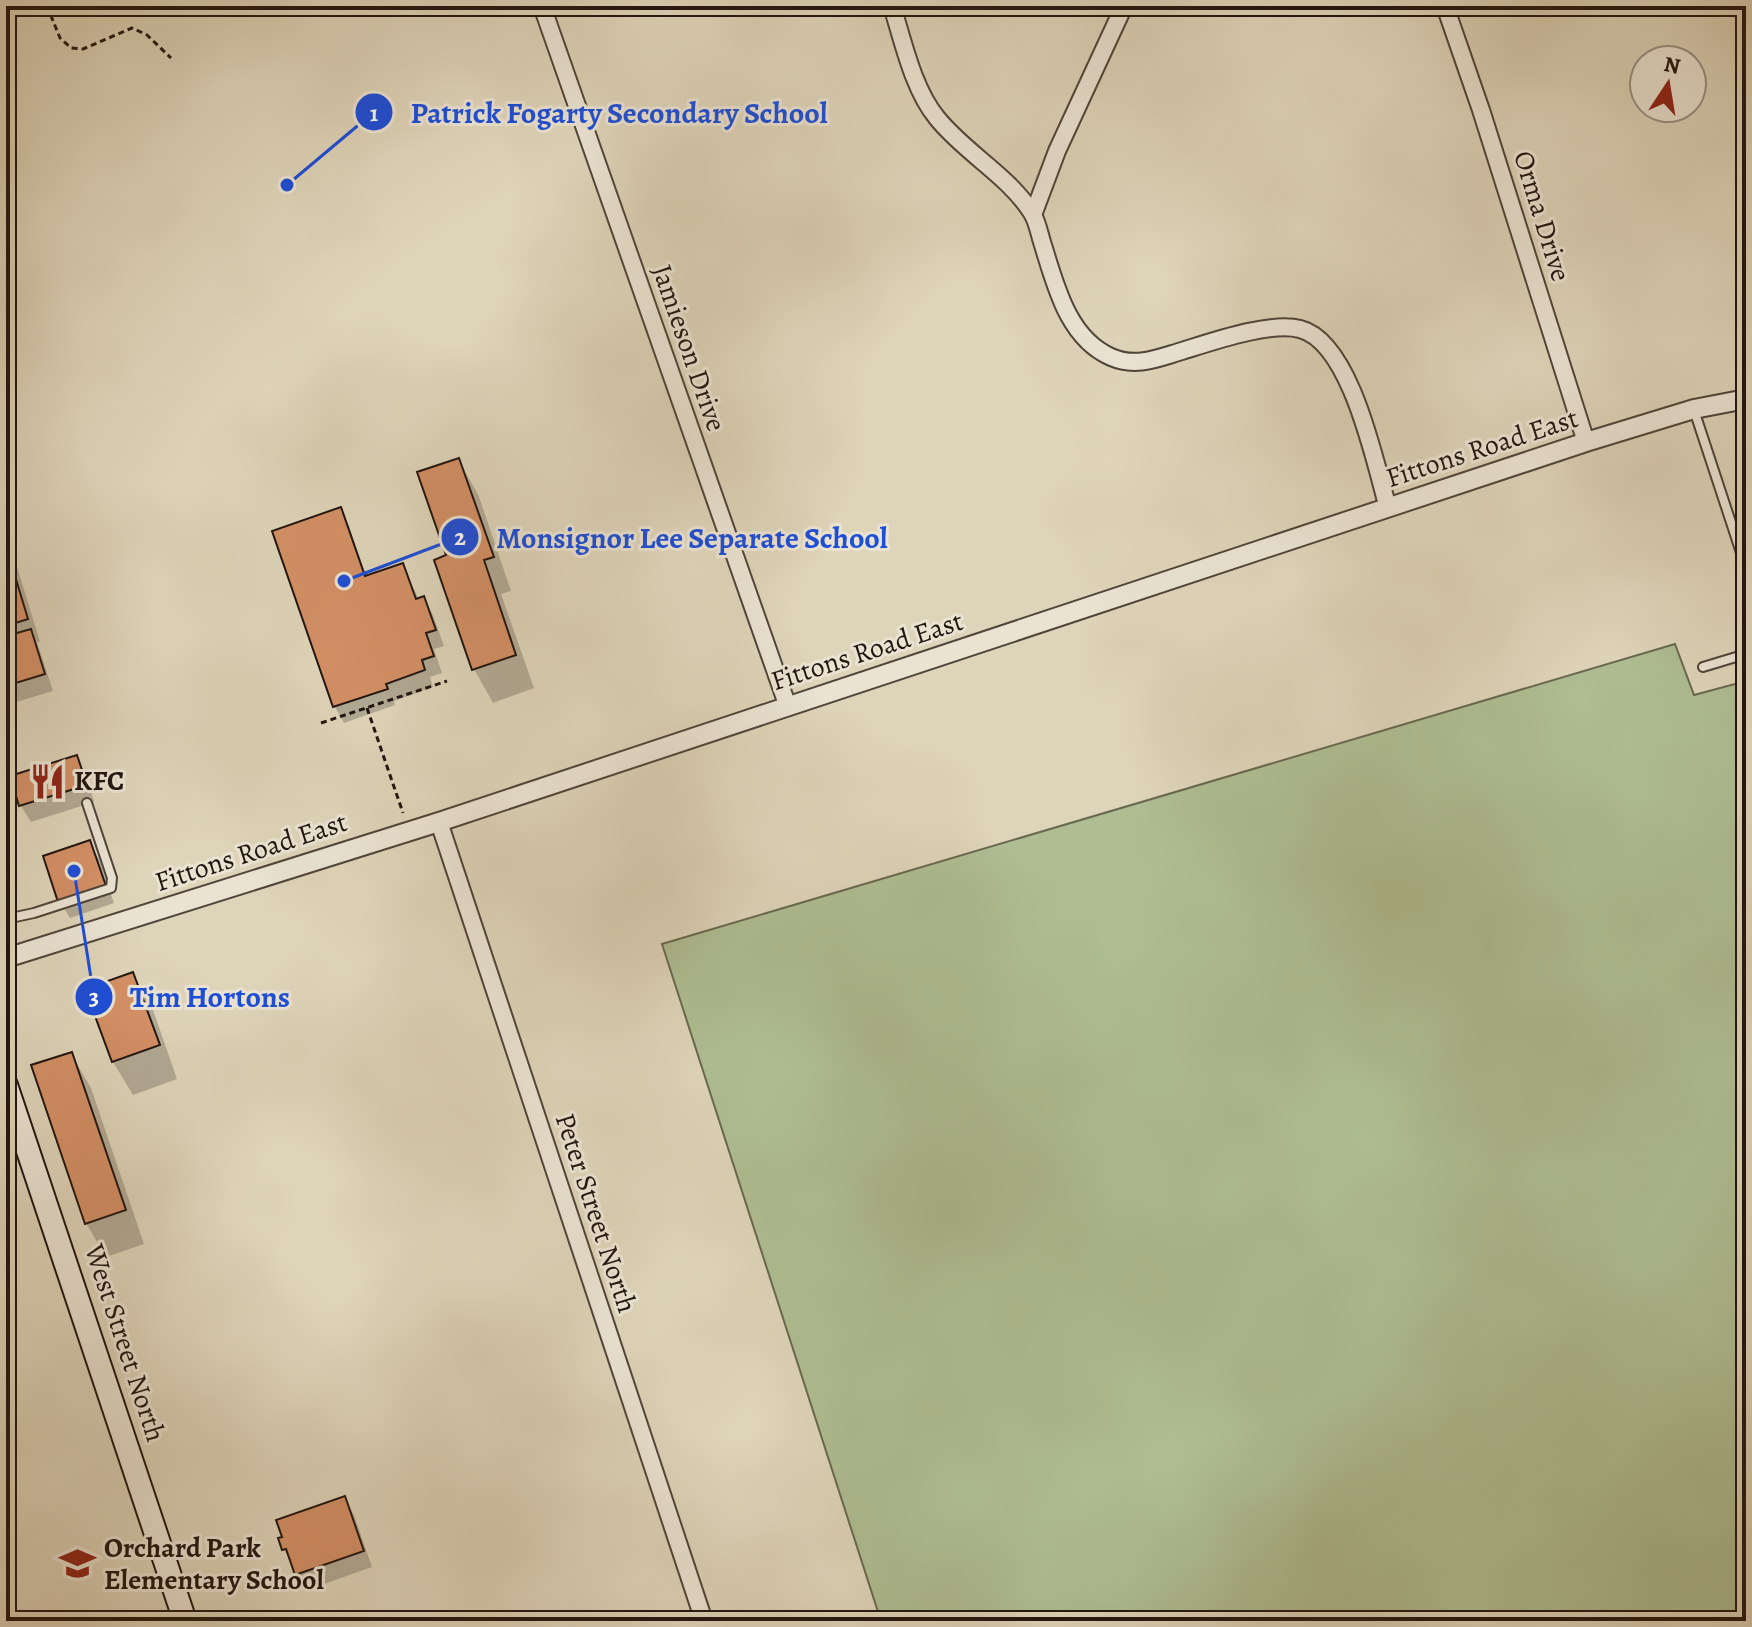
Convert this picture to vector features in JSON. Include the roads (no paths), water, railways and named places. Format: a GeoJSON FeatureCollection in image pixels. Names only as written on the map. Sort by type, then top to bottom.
{"type":"FeatureCollection","features":[{"type":"Feature","properties":{"kind":"main road","name":"West Street North"},"geometry":{"type":"LineString","coordinates":[[6,1085],[185,1621]]}},
{"type":"Feature","properties":{"kind":"street","name":"Jamieson Drive"},"geometry":{"type":"LineString","coordinates":[[542,6],[788,707]]}},
{"type":"Feature","properties":{"kind":"street"},"geometry":{"type":"LineString","coordinates":[[892,6],[913,73],[936,117],[1015,192],[1033,215],[1063,307],[1093,347],[1114,358],[1139,363],[1250,331],[1299,328],[1320,338],[1334,356],[1359,406],[1388,508]]}},
{"type":"Feature","properties":{"kind":"street"},"geometry":{"type":"LineString","coordinates":[[1033,215],[1057,151],[1124,6]]}},
{"type":"Feature","properties":{"kind":"street","name":"Orma Drive"},"geometry":{"type":"LineString","coordinates":[[1445,6],[1586,442]]}},
{"type":"Feature","properties":{"kind":"street","name":"Fittons Road East"},"geometry":{"type":"LineString","coordinates":[[6,958],[439,822],[1586,442],[1694,409],[1746,399]]}},
{"type":"Feature","properties":{"kind":"street","name":"Peter Street North"},"geometry":{"type":"LineString","coordinates":[[439,822],[704,1621]]}},
{"type":"Feature","properties":{"kind":"lane"},"geometry":{"type":"LineString","coordinates":[[1694,409],[1746,568]]}},
{"type":"Feature","properties":{"kind":"lane"},"geometry":{"type":"LineString","coordinates":[[1703,667],[1746,654]]}},
{"type":"Feature","properties":{"kind":"lane"},"geometry":{"type":"LineString","coordinates":[[6,919],[46,910],[111,888],[112,878],[87,803]]}},
{"type":"Feature","properties":{"kind":"place","name":"Patrick Fogarty Secondary School"},"geometry":{"type":"Point","coordinates":[287,185]}},
{"type":"Feature","properties":{"kind":"place","name":"Monsignor Lee Separate School"},"geometry":{"type":"Point","coordinates":[344,581]}},
{"type":"Feature","properties":{"kind":"place","name":"KFC"},"geometry":{"type":"Point","coordinates":[48,781]}},
{"type":"Feature","properties":{"kind":"place","name":"Tim Hortons"},"geometry":{"type":"Point","coordinates":[74,871]}},
{"type":"Feature","properties":{"kind":"place","name":"Orchard Park Elementary School"},"geometry":{"type":"Point","coordinates":[78,1564]}}]}
